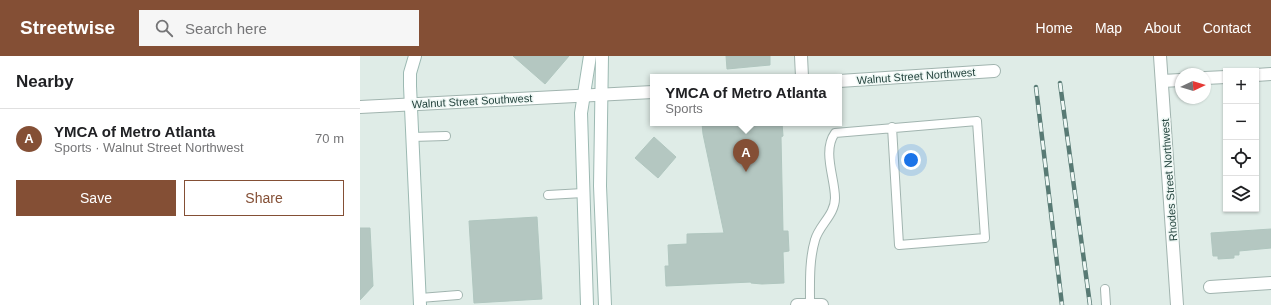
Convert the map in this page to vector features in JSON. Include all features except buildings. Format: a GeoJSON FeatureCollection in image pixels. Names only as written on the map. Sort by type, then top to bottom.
{"type":"FeatureCollection","features":[{"type":"Feature","properties":{"kind":"street"},"geometry":{"type":"LineString","coordinates":[[416,56],[410,73],[410,104],[420,301]]}},
{"type":"Feature","properties":{"kind":"street"},"geometry":{"type":"LineString","coordinates":[[587,305],[581,113],[590,56]]}},
{"type":"Feature","properties":{"kind":"street"},"geometry":{"type":"LineString","coordinates":[[602,56],[600,94],[600,186],[605,305]]}},
{"type":"Feature","properties":{"kind":"street"},"geometry":{"type":"LineString","coordinates":[[800,56],[802,74]]}},
{"type":"Feature","properties":{"kind":"street","name":"Rhodes Street Northwest"},"geometry":{"type":"LineString","coordinates":[[1160,56],[1177,305]]}},
{"type":"Feature","properties":{"kind":"street","name":"Walnut Street Northwest"},"geometry":{"type":"LineString","coordinates":[[842,81],[994,71]]}},
{"type":"Feature","properties":{"kind":"street"},"geometry":{"type":"LineString","coordinates":[[1259,75],[1271,74]]}},
{"type":"Feature","properties":{"kind":"street"},"geometry":{"type":"LineString","coordinates":[[1211,78],[1223,77]]}},
{"type":"Feature","properties":{"kind":"street"},"geometry":{"type":"LineString","coordinates":[[1162,81],[1175,80]]}},
{"type":"Feature","properties":{"kind":"street"},"geometry":{"type":"LineString","coordinates":[[584,95],[650,92]]}},
{"type":"Feature","properties":{"kind":"street","name":"Walnut Street Southwest"},"geometry":{"type":"LineString","coordinates":[[360,107],[584,95]]}},
{"type":"Feature","properties":{"kind":"street"},"geometry":{"type":"LineString","coordinates":[[1210,287],[1271,283]]}},
{"type":"Feature","properties":{"kind":"street"},"geometry":{"type":"LineString","coordinates":[[797,305],[816,305]]}},
{"type":"Feature","properties":{"kind":"lane"},"geometry":{"type":"LineString","coordinates":[[816,305],[811,272],[815,238],[832,212],[835,200],[830,160],[830,139],[835,132],[892,127],[977,121],[985,238],[899,245],[892,127]]}},
{"type":"Feature","properties":{"kind":"lane"},"geometry":{"type":"LineString","coordinates":[[412,137],[446,136]]}},
{"type":"Feature","properties":{"kind":"lane"},"geometry":{"type":"LineString","coordinates":[[548,195],[583,192]]}},
{"type":"Feature","properties":{"kind":"lane"},"geometry":{"type":"LineString","coordinates":[[1105,289],[1106,305]]}},
{"type":"Feature","properties":{"kind":"lane"},"geometry":{"type":"LineString","coordinates":[[420,301],[458,295]]}},
{"type":"Feature","properties":{"kind":"railway"},"geometry":{"type":"LineString","coordinates":[[1060,83],[1090,305]]}},
{"type":"Feature","properties":{"kind":"railway"},"geometry":{"type":"LineString","coordinates":[[1036,87],[1062,305]]}},
{"type":"Feature","properties":{"kind":"place","name":"YMCA of Metro Atlanta"},"geometry":{"type":"Point","coordinates":[746,172]}}]}
